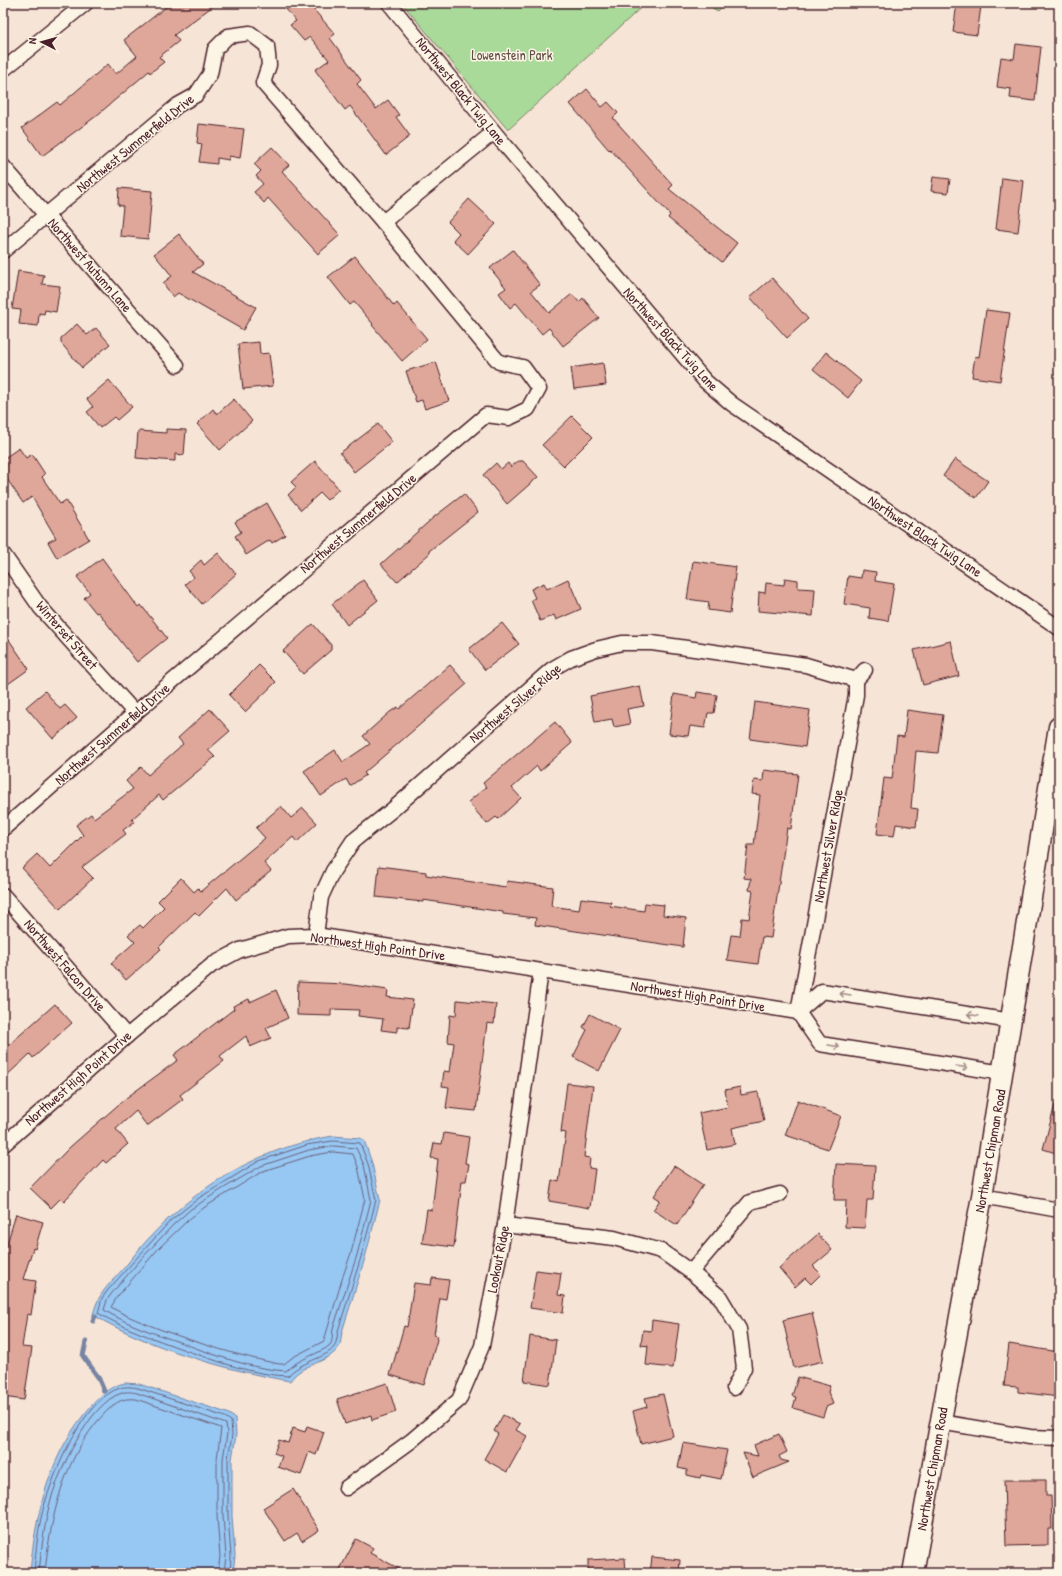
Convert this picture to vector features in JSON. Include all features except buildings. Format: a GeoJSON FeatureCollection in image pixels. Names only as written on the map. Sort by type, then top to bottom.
{"type":"FeatureCollection","features":[{"type":"Feature","properties":{"kind":"main road","name":"Northwest Chipman Road"},"geometry":{"type":"LineString","coordinates":[[913,1573],[982,1196],[1059,727]]}},
{"type":"Feature","properties":{"kind":"street"},"geometry":{"type":"LineString","coordinates":[[3,70],[86,3]]}},
{"type":"Feature","properties":{"kind":"street","name":"Northwest Black Twig Lane"},"geometry":{"type":"LineString","coordinates":[[389,3],[494,132],[705,380],[732,404],[1059,628]]}},
{"type":"Feature","properties":{"kind":"street","name":"Northwest Summerfield Drive"},"geometry":{"type":"LineString","coordinates":[[3,251],[48,216],[178,105],[196,95],[210,74],[215,49],[228,36],[250,33],[267,46],[269,65],[263,83],[383,222],[499,362],[523,367],[539,389],[528,409],[509,418],[486,415],[135,713],[3,829]]}},
{"type":"Feature","properties":{"kind":"street"},"geometry":{"type":"LineString","coordinates":[[383,222],[494,132]]}},
{"type":"Feature","properties":{"kind":"street","name":"Northwest Autumn Lane"},"geometry":{"type":"LineString","coordinates":[[3,166],[177,365]]}},
{"type":"Feature","properties":{"kind":"street","name":"Winterset Street"},"geometry":{"type":"LineString","coordinates":[[3,554],[40,607],[135,713]]}},
{"type":"Feature","properties":{"kind":"street","name":"Northwest Silver Ridge"},"geometry":{"type":"LineString","coordinates":[[316,935],[321,897],[334,871],[353,841],[392,810],[552,669],[571,658],[596,649],[622,643],[652,643],[806,665],[860,675],[798,1012]]}},
{"type":"Feature","properties":{"kind":"street","name":"Northwest Falcon Drive"},"geometry":{"type":"LineString","coordinates":[[3,895],[127,1036]]}},
{"type":"Feature","properties":{"kind":"street","name":"Northwest High Point Drive"},"geometry":{"type":"LineString","coordinates":[[3,1145],[127,1036],[212,965],[240,950],[288,936],[316,935],[798,1012]]}},
{"type":"Feature","properties":{"kind":"street","name":"Lookout Ridge"},"geometry":{"type":"LineString","coordinates":[[346,1488],[411,1440],[459,1400],[482,1346],[505,1225],[541,971]]}},
{"type":"Feature","properties":{"kind":"street"},"geometry":{"type":"LineString","coordinates":[[1003,1073],[820,1044],[798,1012],[822,991],[1011,1021]]}},
{"type":"Feature","properties":{"kind":"street"},"geometry":{"type":"LineString","coordinates":[[691,1272],[750,1202],[780,1194]]}},
{"type":"Feature","properties":{"kind":"street"},"geometry":{"type":"LineString","coordinates":[[982,1196],[1059,1210]]}},
{"type":"Feature","properties":{"kind":"street"},"geometry":{"type":"LineString","coordinates":[[505,1225],[614,1238],[661,1251],[691,1272],[720,1297],[740,1329],[744,1368],[734,1388]]}},
{"type":"Feature","properties":{"kind":"street"},"geometry":{"type":"LineString","coordinates":[[940,1422],[1030,1437],[1059,1438]]}},
{"type":"Feature","properties":{"kind":"green space","name":"Lowenstein Park"},"geometry":{"type":"Polygon","coordinates":[[[402,3],[646,3],[508,130],[402,3]]]}},
{"type":"Feature","properties":{"kind":"green space"},"geometry":{"type":"Polygon","coordinates":[[[708,3],[726,3],[717,12],[708,3]]]}},
{"type":"Feature","properties":{"kind":"water"},"geometry":{"type":"Polygon","coordinates":[[[333,1136],[360,1138],[364,1140],[372,1163],[380,1200],[365,1258],[342,1332],[340,1345],[329,1357],[301,1370],[290,1381],[266,1377],[188,1356],[114,1327],[93,1315],[99,1299],[107,1286],[148,1239],[169,1218],[193,1198],[218,1180],[273,1152],[302,1143],[333,1136]]]}},
{"type":"Feature","properties":{"kind":"water"},"geometry":{"type":"Polygon","coordinates":[[[125,1383],[139,1384],[227,1413],[235,1418],[236,1435],[232,1459],[232,1516],[235,1556],[233,1573],[30,1573],[32,1550],[41,1505],[56,1461],[66,1441],[78,1422],[100,1397],[111,1388],[125,1383]]]}},
{"type":"Feature","properties":{"kind":"waterway"},"geometry":{"type":"LineString","coordinates":[[93,1321],[95,1316]]}},
{"type":"Feature","properties":{"kind":"waterway"},"geometry":{"type":"LineString","coordinates":[[86,1342],[83,1356],[98,1377],[104,1391]]}}]}
